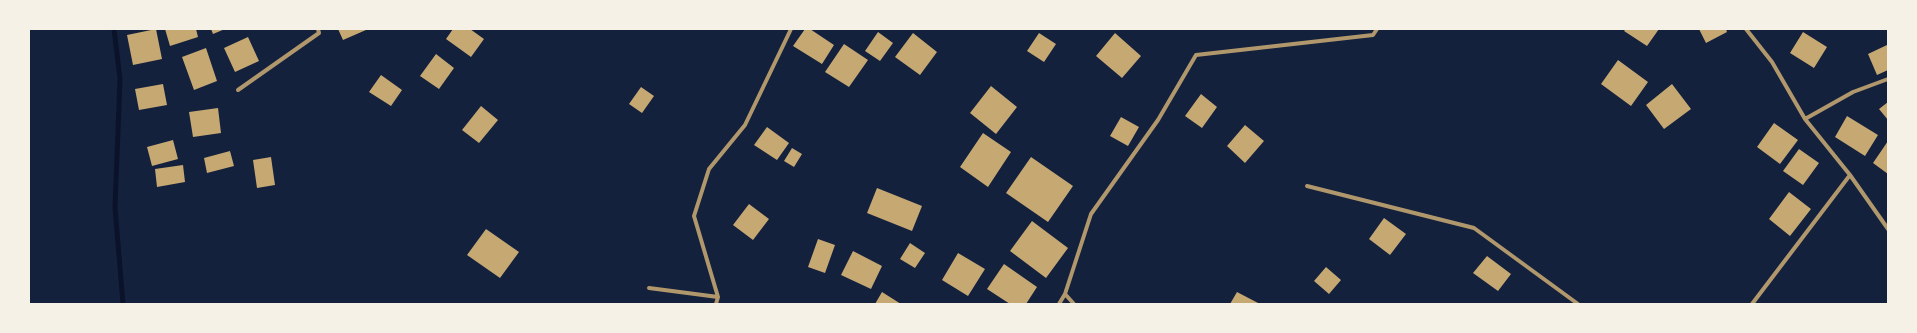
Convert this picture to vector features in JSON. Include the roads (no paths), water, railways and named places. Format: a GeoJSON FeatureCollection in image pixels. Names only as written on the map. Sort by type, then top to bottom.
{"type":"FeatureCollection","features":[{"type":"Feature","properties":{"kind":"street"},"geometry":{"type":"LineString","coordinates":[[238,90],[319,33],[318,29]]}},
{"type":"Feature","properties":{"kind":"street"},"geometry":{"type":"LineString","coordinates":[[716,304],[718,297],[694,216],[709,169],[744,126],[791,29]]}},
{"type":"Feature","properties":{"kind":"street"},"geometry":{"type":"LineString","coordinates":[[1059,304],[1065,294],[1091,214],[1158,120],[1196,55],[1373,35],[1377,29]]}},
{"type":"Feature","properties":{"kind":"street"},"geometry":{"type":"LineString","coordinates":[[1746,29],[1772,62],[1805,119],[1850,175],[1888,229]]}},
{"type":"Feature","properties":{"kind":"street"},"geometry":{"type":"LineString","coordinates":[[1805,119],[1853,92],[1888,79]]}},
{"type":"Feature","properties":{"kind":"street"},"geometry":{"type":"LineString","coordinates":[[1752,304],[1850,175]]}},
{"type":"Feature","properties":{"kind":"street"},"geometry":{"type":"LineString","coordinates":[[1307,186],[1474,228],[1578,304]]}},
{"type":"Feature","properties":{"kind":"street"},"geometry":{"type":"LineString","coordinates":[[649,288],[718,297]]}},
{"type":"Feature","properties":{"kind":"street"},"geometry":{"type":"LineString","coordinates":[[1065,294],[1074,304]]}},
{"type":"Feature","properties":{"kind":"waterway"},"geometry":{"type":"LineString","coordinates":[[114,29],[120,79],[115,207],[123,304]]}}]}
